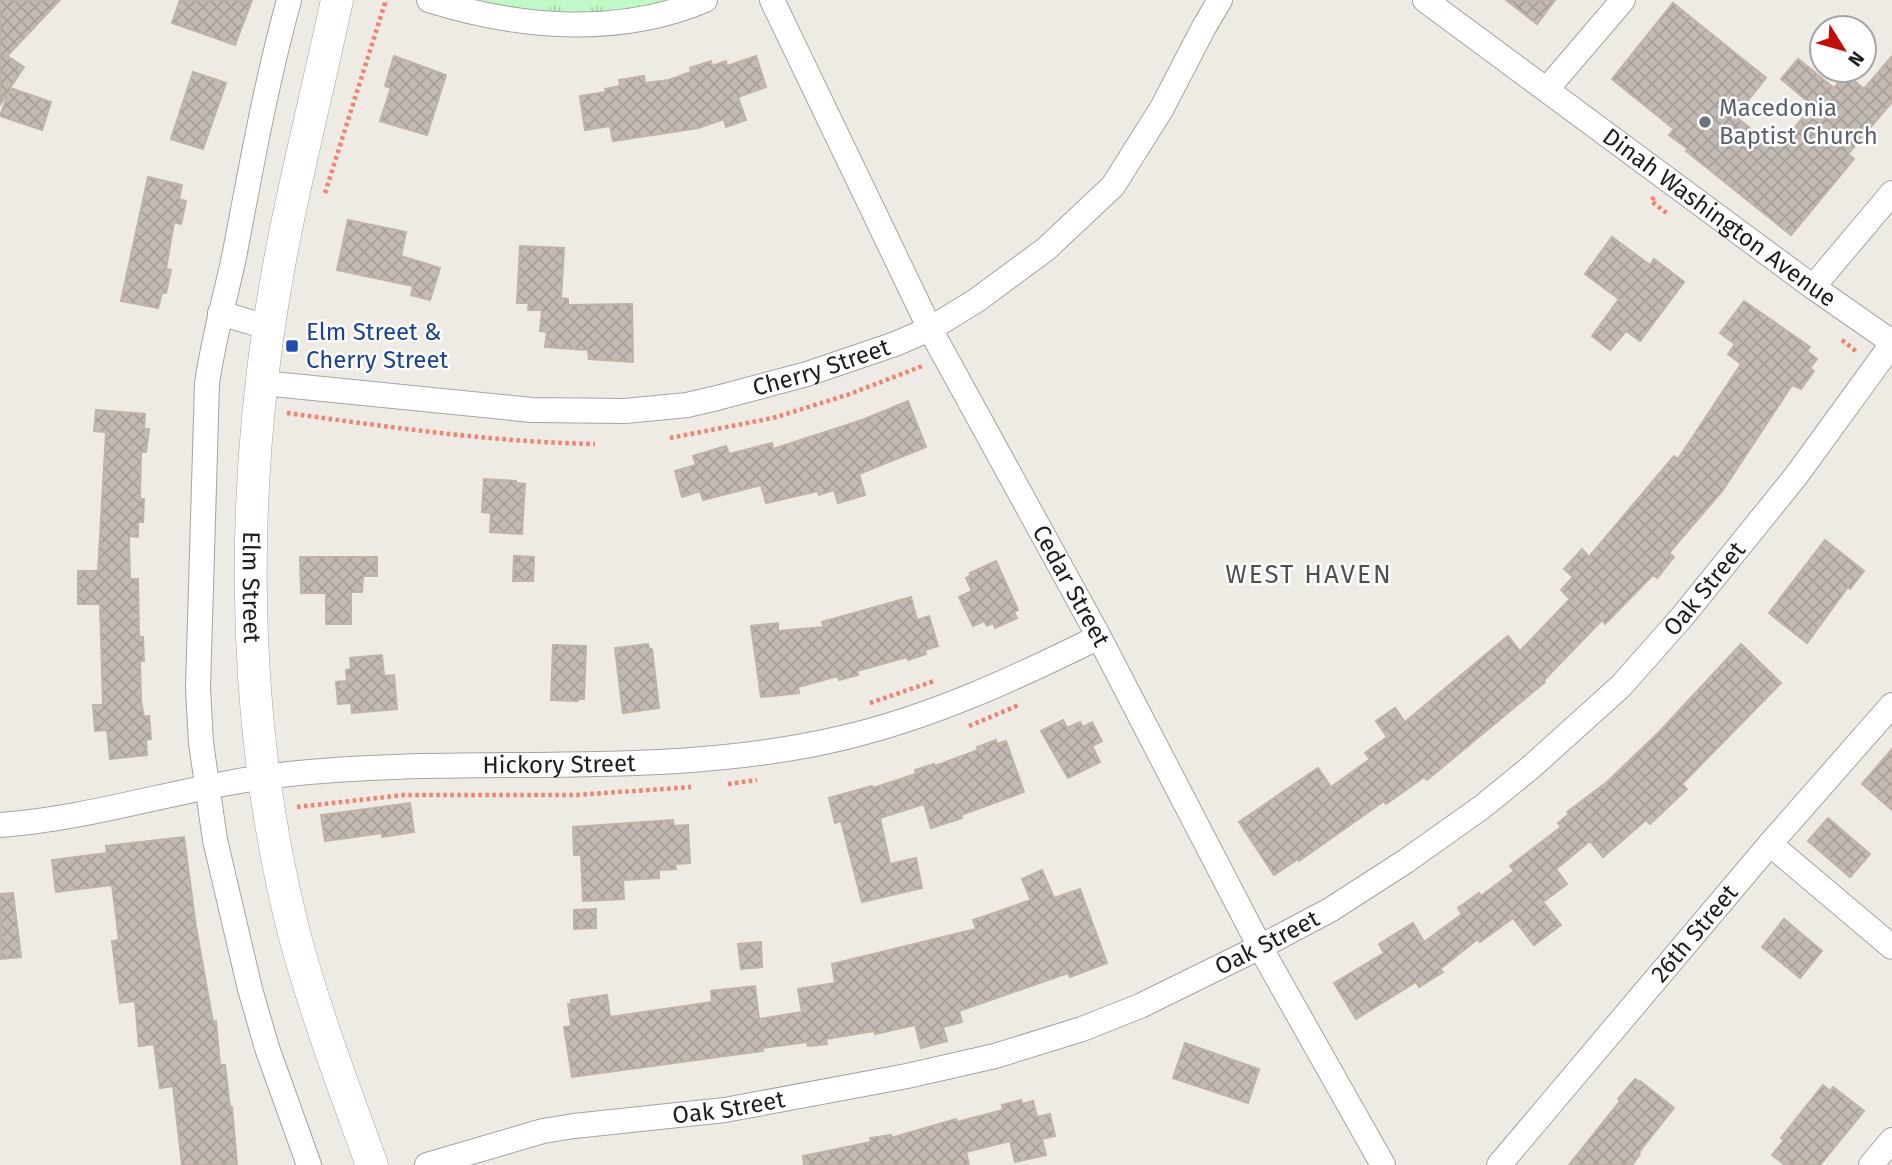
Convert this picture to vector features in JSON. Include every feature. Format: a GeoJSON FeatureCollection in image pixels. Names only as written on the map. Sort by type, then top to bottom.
{"type":"FeatureCollection","features":[{"type":"Feature","properties":{"kind":"street","name":"Elm Street"},"geometry":{"type":"LineString","coordinates":[[289,0],[274,56],[211,352],[207,384],[198,688],[201,743],[216,842],[250,989],[267,1048],[309,1165]]}},
{"type":"Feature","properties":{"kind":"street","name":"Elm Street"},"geometry":{"type":"LineString","coordinates":[[337,0],[284,241],[271,328],[276,384],[258,421],[252,511],[251,602],[256,694],[278,775],[281,874],[319,1020],[372,1165]]}},
{"type":"Feature","properties":{"kind":"street"},"geometry":{"type":"LineString","coordinates":[[429,0],[507,20],[537,23],[629,20],[659,15],[705,0]]}},
{"type":"Feature","properties":{"kind":"street","name":"Cedar Street"},"geometry":{"type":"LineString","coordinates":[[772,0],[930,329],[1099,637],[1260,947],[1383,1165]]}},
{"type":"Feature","properties":{"kind":"street","name":"Cherry Street"},"geometry":{"type":"LineString","coordinates":[[276,384],[532,410],[657,409],[717,398],[807,374],[895,344],[930,329],[977,300],[1046,249],[1113,186],[1162,108],[1220,0]]}},
{"type":"Feature","properties":{"kind":"street","name":"Dinah Washington Avenue"},"geometry":{"type":"LineString","coordinates":[[1425,0],[1812,287],[1892,343]]}},
{"type":"Feature","properties":{"kind":"street"},"geometry":{"type":"LineString","coordinates":[[1547,89],[1623,0]]}},
{"type":"Feature","properties":{"kind":"street"},"geometry":{"type":"LineString","coordinates":[[1812,287],[1892,193]]}},
{"type":"Feature","properties":{"kind":"street"},"geometry":{"type":"LineString","coordinates":[[220,313],[271,328]]}},
{"type":"Feature","properties":{"kind":"street","name":"Oak Street"},"geometry":{"type":"LineString","coordinates":[[427,1165],[543,1131],[725,1110],[907,1076],[995,1056],[1140,1006],[1330,910],[1482,807],[1531,768],[1621,686],[1682,617],[1796,476],[1892,343]]}},
{"type":"Feature","properties":{"kind":"street","name":"Hickory Street"},"geometry":{"type":"LineString","coordinates":[[0,825],[25,824],[115,809],[207,785],[278,775],[406,767],[646,763],[772,751],[841,739],[932,711],[975,695],[1099,637]]}},
{"type":"Feature","properties":{"kind":"street","name":"26th Street"},"geometry":{"type":"LineString","coordinates":[[1499,1165],[1770,844],[1892,705]]}},
{"type":"Feature","properties":{"kind":"street"},"geometry":{"type":"LineString","coordinates":[[1770,844],[1892,947]]}},
{"type":"Feature","properties":{"kind":"street"},"geometry":{"type":"LineString","coordinates":[[1871,1165],[1892,1140]]}},
{"type":"Feature","properties":{"kind":"path"},"geometry":{"type":"LineString","coordinates":[[323,198],[384,0]]}},
{"type":"Feature","properties":{"kind":"path"},"geometry":{"type":"LineString","coordinates":[[670,438],[773,418],[847,395],[946,358]]}},
{"type":"Feature","properties":{"kind":"path"},"geometry":{"type":"LineString","coordinates":[[276,384],[287,413],[286,426]]}},
{"type":"Feature","properties":{"kind":"path"},"geometry":{"type":"LineString","coordinates":[[287,413],[394,428],[544,443],[595,444]]}},
{"type":"Feature","properties":{"kind":"path"},"geometry":{"type":"LineString","coordinates":[[860,706],[945,677]]}},
{"type":"Feature","properties":{"kind":"path"},"geometry":{"type":"LineString","coordinates":[[278,775],[299,818]]}},
{"type":"Feature","properties":{"kind":"green space"},"geometry":{"type":"Polygon","coordinates":[[[429,0],[705,0],[629,20],[429,0]]]}},
{"type":"Feature","properties":{"kind":"building"},"geometry":{"type":"Polygon","coordinates":[[[0,0],[60,0],[7,56],[24,67],[10,88],[51,102],[42,130],[0,116],[9,91],[0,105],[0,0]]]}},
{"type":"Feature","properties":{"kind":"building"},"geometry":{"type":"Polygon","coordinates":[[[180,0],[252,0],[235,45],[172,23],[180,0]]]}},
{"type":"Feature","properties":{"kind":"building"},"geometry":{"type":"Polygon","coordinates":[[[1506,0],[1555,0],[1537,24],[1506,0]]]}},
{"type":"Feature","properties":{"kind":"building","name":"Macedonia Baptist Church"},"geometry":{"type":"Polygon","coordinates":[[[1673,3],[1766,78],[1735,116],[1776,149],[1813,106],[1781,79],[1798,59],[1808,67],[1808,84],[1829,84],[1834,88],[1837,84],[1858,84],[1864,89],[1868,84],[1878,84],[1878,72],[1892,56],[1892,102],[1848,154],[1854,159],[1791,235],[1686,151],[1688,149],[1669,135],[1674,129],[1612,79],[1673,3]]]}},
{"type":"Feature","properties":{"kind":"building"},"geometry":{"type":"Polygon","coordinates":[[[394,56],[446,75],[427,135],[380,121],[391,88],[385,86],[394,56]]]}},
{"type":"Feature","properties":{"kind":"building"},"geometry":{"type":"Polygon","coordinates":[[[756,56],[766,87],[738,97],[746,120],[726,127],[724,119],[698,128],[613,141],[610,126],[585,130],[580,96],[606,92],[605,89],[620,86],[619,80],[644,76],[645,83],[669,80],[691,72],[690,68],[711,61],[712,66],[726,61],[727,66],[756,56]]]}},
{"type":"Feature","properties":{"kind":"building"},"geometry":{"type":"Polygon","coordinates":[[[193,72],[226,83],[203,149],[171,139],[193,72]]]}},
{"type":"Feature","properties":{"kind":"building"},"geometry":{"type":"Polygon","coordinates":[[[148,177],[182,185],[179,199],[186,201],[181,224],[174,222],[166,269],[171,270],[166,293],[162,293],[158,308],[121,301],[148,177]]]}},
{"type":"Feature","properties":{"kind":"building"},"geometry":{"type":"Polygon","coordinates":[[[348,220],[406,232],[401,256],[440,268],[430,300],[411,295],[413,286],[337,270],[348,220]]]}},
{"type":"Feature","properties":{"kind":"building"},"geometry":{"type":"Polygon","coordinates":[[[1612,237],[1650,265],[1654,259],[1684,282],[1640,341],[1626,331],[1610,350],[1592,336],[1619,299],[1585,274],[1612,237]]]}},
{"type":"Feature","properties":{"kind":"building"},"geometry":{"type":"Polygon","coordinates":[[[520,246],[564,248],[561,298],[568,299],[568,305],[632,304],[633,362],[589,359],[588,350],[545,347],[547,332],[540,331],[542,310],[528,310],[529,303],[517,303],[520,246]]]}},
{"type":"Feature","properties":{"kind":"building"},"geometry":{"type":"Polygon","coordinates":[[[1744,301],[1810,347],[1807,351],[1817,359],[1810,368],[1814,371],[1801,389],[1792,385],[1723,490],[1669,553],[1674,557],[1657,578],[1653,575],[1605,624],[1602,620],[1545,682],[1427,780],[1424,777],[1386,804],[1384,801],[1299,861],[1298,859],[1274,875],[1239,822],[1318,768],[1331,787],[1370,759],[1365,753],[1387,737],[1376,721],[1395,708],[1405,722],[1508,636],[1520,651],[1570,599],[1561,590],[1573,577],[1564,569],[1582,549],[1589,557],[1674,456],[1678,459],[1741,364],[1728,354],[1735,344],[1720,333],[1744,301]]]}},
{"type":"Feature","properties":{"kind":"building"},"geometry":{"type":"Polygon","coordinates":[[[908,401],[926,447],[859,474],[865,495],[838,503],[834,490],[819,495],[818,491],[766,503],[761,485],[703,500],[700,491],[682,497],[675,471],[696,465],[693,456],[726,446],[729,454],[772,443],[773,449],[862,420],[908,401]]]}},
{"type":"Feature","properties":{"kind":"building"},"geometry":{"type":"Polygon","coordinates":[[[96,410],[145,414],[144,429],[149,429],[146,452],[141,452],[140,499],[144,499],[143,522],[138,522],[138,537],[129,536],[130,579],[138,579],[139,637],[143,637],[144,661],[140,661],[141,701],[144,717],[149,716],[151,739],[146,740],[147,755],[110,759],[107,730],[95,731],[93,705],[103,705],[100,604],[78,604],[78,571],[98,571],[106,432],[94,431],[96,410]]]}},
{"type":"Feature","properties":{"kind":"building"},"geometry":{"type":"Polygon","coordinates":[[[484,479],[525,484],[522,534],[490,532],[491,513],[482,512],[484,479]]]}},
{"type":"Feature","properties":{"kind":"building"},"geometry":{"type":"Polygon","coordinates":[[[1825,540],[1864,571],[1850,589],[1848,587],[1807,643],[1769,613],[1825,540]]]}},
{"type":"Feature","properties":{"kind":"building"},"geometry":{"type":"Polygon","coordinates":[[[514,556],[534,557],[533,581],[513,581],[514,556]]]}},
{"type":"Feature","properties":{"kind":"building"},"geometry":{"type":"Polygon","coordinates":[[[300,557],[377,557],[377,576],[363,576],[362,592],[351,592],[351,624],[326,624],[326,593],[301,593],[300,557]]]}},
{"type":"Feature","properties":{"kind":"building"},"geometry":{"type":"Polygon","coordinates":[[[996,561],[1018,610],[1014,612],[1017,618],[995,628],[993,623],[987,626],[984,621],[973,626],[959,597],[972,591],[966,578],[970,573],[996,561]]]}},
{"type":"Feature","properties":{"kind":"building"},"geometry":{"type":"Polygon","coordinates":[[[911,597],[917,620],[929,616],[938,646],[925,650],[926,654],[857,671],[858,675],[839,680],[838,676],[798,687],[799,693],[761,697],[751,626],[778,623],[778,631],[824,627],[822,622],[911,597]]]}},
{"type":"Feature","properties":{"kind":"building"},"geometry":{"type":"Polygon","coordinates":[[[648,644],[649,649],[652,649],[659,708],[623,713],[615,648],[648,644]]]}},
{"type":"Feature","properties":{"kind":"building"},"geometry":{"type":"Polygon","coordinates":[[[1741,644],[1781,683],[1682,784],[1687,789],[1650,824],[1646,820],[1603,857],[1590,841],[1556,869],[1567,884],[1543,902],[1561,925],[1534,945],[1513,918],[1480,942],[1478,939],[1440,969],[1443,972],[1419,987],[1416,982],[1356,1019],[1334,983],[1384,953],[1379,944],[1413,923],[1424,942],[1462,914],[1458,908],[1479,893],[1481,896],[1514,871],[1510,866],[1561,827],[1558,823],[1569,814],[1567,812],[1607,782],[1659,732],[1741,644]]]}},
{"type":"Feature","properties":{"kind":"building"},"geometry":{"type":"Polygon","coordinates":[[[553,645],[586,646],[584,699],[551,700],[553,645]]]}},
{"type":"Feature","properties":{"kind":"building"},"geometry":{"type":"Polygon","coordinates":[[[382,655],[384,676],[394,675],[397,709],[352,713],[351,703],[338,704],[336,682],[347,681],[346,670],[351,669],[350,658],[382,655]]]}},
{"type":"Feature","properties":{"kind":"building"},"geometry":{"type":"Polygon","coordinates":[[[1063,720],[1067,728],[1080,722],[1083,727],[1092,722],[1102,741],[1092,746],[1100,762],[1068,778],[1041,731],[1063,720]]]}},
{"type":"Feature","properties":{"kind":"building"},"geometry":{"type":"Polygon","coordinates":[[[996,740],[997,744],[1006,741],[1024,792],[931,828],[924,804],[880,818],[890,864],[916,858],[922,888],[862,902],[841,821],[835,823],[829,798],[916,774],[915,770],[934,764],[935,766],[978,750],[977,747],[996,740]]]}},
{"type":"Feature","properties":{"kind":"building"},"geometry":{"type":"Polygon","coordinates":[[[1892,749],[1892,810],[1862,784],[1892,749]]]}},
{"type":"Feature","properties":{"kind":"building"},"geometry":{"type":"Polygon","coordinates":[[[410,803],[414,832],[382,837],[382,833],[325,841],[321,815],[410,803]]]}},
{"type":"Feature","properties":{"kind":"building"},"geometry":{"type":"Polygon","coordinates":[[[1828,818],[1870,854],[1850,877],[1808,841],[1828,818]]]}},
{"type":"Feature","properties":{"kind":"building"},"geometry":{"type":"Polygon","coordinates":[[[673,820],[674,826],[688,825],[690,863],[675,864],[676,869],[659,870],[659,878],[623,880],[624,899],[583,901],[581,855],[574,855],[573,827],[673,820]]]}},
{"type":"Feature","properties":{"kind":"building"},"geometry":{"type":"Polygon","coordinates":[[[184,837],[196,927],[213,1022],[216,1021],[220,1065],[225,1065],[232,1107],[237,1165],[182,1165],[173,1086],[160,1088],[154,1044],[139,1046],[135,1001],[120,1003],[112,941],[119,940],[112,885],[56,892],[52,860],[107,853],[106,846],[184,837]]]}},
{"type":"Feature","properties":{"kind":"building"},"geometry":{"type":"Polygon","coordinates":[[[1042,870],[1054,898],[1080,889],[1107,963],[1070,977],[1068,973],[959,1011],[962,1022],[943,1027],[947,1041],[921,1048],[915,1025],[875,1034],[874,1031],[826,1039],[827,1044],[808,1046],[807,1042],[762,1048],[763,1051],[572,1077],[564,1027],[571,1026],[568,1004],[571,1004],[571,1000],[607,995],[610,1017],[712,1002],[711,991],[755,986],[759,1019],[802,1012],[798,989],[835,983],[832,964],[976,929],[973,920],[1031,900],[1022,879],[1042,870]]]}},
{"type":"Feature","properties":{"kind":"building"},"geometry":{"type":"Polygon","coordinates":[[[13,893],[21,957],[1,959],[0,894],[13,893]]]}},
{"type":"Feature","properties":{"kind":"building"},"geometry":{"type":"Polygon","coordinates":[[[596,909],[596,928],[574,929],[574,910],[596,909]]]}},
{"type":"Feature","properties":{"kind":"building"},"geometry":{"type":"Polygon","coordinates":[[[1784,919],[1822,951],[1800,978],[1762,947],[1784,919]]]}},
{"type":"Feature","properties":{"kind":"building"},"geometry":{"type":"Polygon","coordinates":[[[761,942],[762,967],[741,969],[738,944],[761,942]]]}},
{"type":"Feature","properties":{"kind":"building"},"geometry":{"type":"Polygon","coordinates":[[[1185,1043],[1259,1069],[1248,1103],[1173,1078],[1185,1043]]]}},
{"type":"Feature","properties":{"kind":"building"},"geometry":{"type":"Polygon","coordinates":[[[1635,1079],[1674,1108],[1632,1165],[1569,1165],[1620,1101],[1618,1099],[1635,1079]]]}},
{"type":"Feature","properties":{"kind":"building"},"geometry":{"type":"Polygon","coordinates":[[[1823,1085],[1830,1091],[1833,1087],[1864,1111],[1820,1165],[1785,1165],[1772,1155],[1784,1140],[1781,1138],[1823,1085]]]}},
{"type":"Feature","properties":{"kind":"building"},"geometry":{"type":"Polygon","coordinates":[[[1021,1100],[1022,1104],[1033,1101],[1037,1117],[1050,1114],[1055,1136],[1042,1139],[1046,1155],[1015,1162],[1010,1141],[966,1152],[969,1165],[804,1165],[803,1156],[871,1142],[870,1138],[891,1135],[891,1138],[956,1119],[957,1122],[1003,1110],[1002,1105],[1021,1100]]]}},
{"type":"Feature","properties":{"kind":"place","name":"Macedonia Baptist Church"},"geometry":{"type":"Point","coordinates":[1705,122]}},
{"type":"Feature","properties":{"kind":"place","name":"Elm Street & Cherry Street"},"geometry":{"type":"Point","coordinates":[292,346]}},
{"type":"Feature","properties":{"kind":"district","name":"WEST HAVEN"},"geometry":{"type":"Point","coordinates":[1309,574]}}]}
